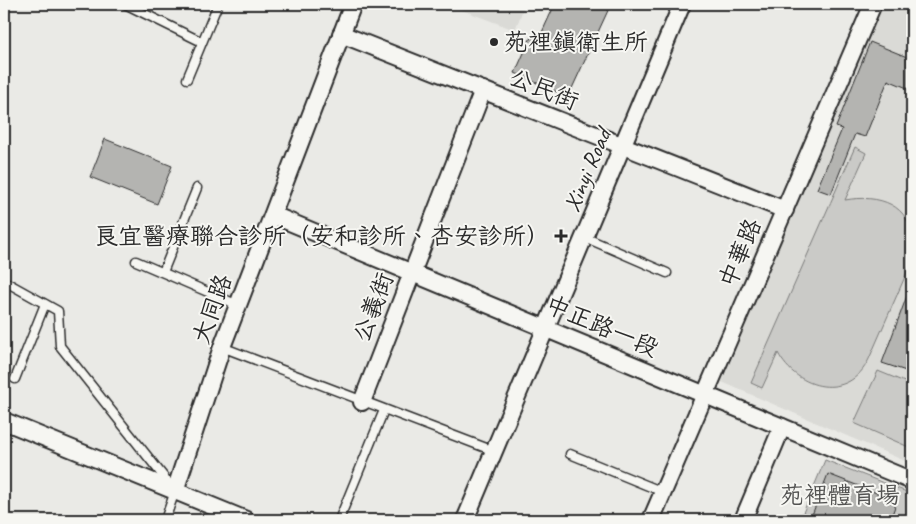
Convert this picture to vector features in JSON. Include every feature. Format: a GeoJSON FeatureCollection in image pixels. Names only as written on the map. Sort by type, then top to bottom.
{"type":"FeatureCollection","features":[{"type":"Feature","properties":{"kind":"street","name":"大同路"},"geometry":{"type":"LineString","coordinates":[[175,491],[222,347],[352,4]]}},
{"type":"Feature","properties":{"kind":"street","name":"Xinyi Road"},"geometry":{"type":"LineString","coordinates":[[465,520],[682,4]]}},
{"type":"Feature","properties":{"kind":"street","name":"中華路"},"geometry":{"type":"LineString","coordinates":[[651,520],[874,4]]}},
{"type":"Feature","properties":{"kind":"street","name":"公民街"},"geometry":{"type":"LineString","coordinates":[[341,34],[784,210]]}},
{"type":"Feature","properties":{"kind":"street","name":"公義街"},"geometry":{"type":"LineString","coordinates":[[362,402],[483,90]]}},
{"type":"Feature","properties":{"kind":"street","name":"中正路一段"},"geometry":{"type":"LineString","coordinates":[[273,216],[912,481]]}},
{"type":"Feature","properties":{"kind":"street"},"geometry":{"type":"LineString","coordinates":[[4,422],[246,520]]}},
{"type":"Feature","properties":{"kind":"street"},"geometry":{"type":"LineString","coordinates":[[743,520],[782,427]]}},
{"type":"Feature","properties":{"kind":"lane"},"geometry":{"type":"LineString","coordinates":[[126,4],[202,42]]}},
{"type":"Feature","properties":{"kind":"lane"},"geometry":{"type":"LineString","coordinates":[[187,79],[218,4]]}},
{"type":"Feature","properties":{"kind":"lane"},"geometry":{"type":"LineString","coordinates":[[163,272],[197,188]]}},
{"type":"Feature","properties":{"kind":"lane"},"geometry":{"type":"LineString","coordinates":[[584,237],[667,273]]}},
{"type":"Feature","properties":{"kind":"lane"},"geometry":{"type":"LineString","coordinates":[[136,261],[238,305]]}},
{"type":"Feature","properties":{"kind":"lane"},"geometry":{"type":"LineString","coordinates":[[4,281],[58,311],[60,346],[175,491]]}},
{"type":"Feature","properties":{"kind":"lane"},"geometry":{"type":"LineString","coordinates":[[15,379],[45,304]]}},
{"type":"Feature","properties":{"kind":"lane"},"geometry":{"type":"LineString","coordinates":[[222,347],[494,452]]}},
{"type":"Feature","properties":{"kind":"lane"},"geometry":{"type":"LineString","coordinates":[[339,520],[384,410]]}},
{"type":"Feature","properties":{"kind":"lane"},"geometry":{"type":"LineString","coordinates":[[570,454],[663,492]]}},
{"type":"Feature","properties":{"kind":"lane","name":"大同路"},"geometry":{"type":"LineString","coordinates":[[165,520],[175,491]]}},
{"type":"Feature","properties":{"kind":"shaded area"},"geometry":{"type":"Polygon","coordinates":[[[446,4],[525,4],[515,30],[446,4]]]}},
{"type":"Feature","properties":{"kind":"shaded area"},"geometry":{"type":"Polygon","coordinates":[[[878,4],[912,4],[912,464],[722,382],[878,4]]]}},
{"type":"Feature","properties":{"kind":"green space"},"geometry":{"type":"Polygon","coordinates":[[[855,147],[866,153],[845,200],[870,199],[881,201],[900,211],[911,230],[911,263],[869,359],[860,373],[849,381],[836,386],[823,386],[797,376],[778,353],[762,388],[751,383],[855,147]]]}},
{"type":"Feature","properties":{"kind":"green space"},"geometry":{"type":"Polygon","coordinates":[[[878,371],[912,385],[911,448],[854,423],[878,371]]]}},
{"type":"Feature","properties":{"kind":"green space","name":"苑裡體育場"},"geometry":{"type":"Polygon","coordinates":[[[825,460],[912,494],[912,520],[800,520],[825,460]]]}},
{"type":"Feature","properties":{"kind":"building"},"geometry":{"type":"Polygon","coordinates":[[[555,4],[611,4],[568,97],[515,73],[531,37],[538,41],[555,4]]]}},
{"type":"Feature","properties":{"kind":"building"},"geometry":{"type":"Polygon","coordinates":[[[870,42],[912,59],[912,90],[888,80],[865,137],[855,134],[831,194],[817,189],[842,129],[836,127],[870,42]]]}},
{"type":"Feature","properties":{"kind":"building"},"geometry":{"type":"Polygon","coordinates":[[[105,139],[172,166],[157,204],[90,177],[105,139]]]}},
{"type":"Feature","properties":{"kind":"building"},"geometry":{"type":"Polygon","coordinates":[[[912,285],[912,373],[882,363],[912,285]]]}},
{"type":"Feature","properties":{"kind":"building"},"geometry":{"type":"Polygon","coordinates":[[[828,474],[897,501],[890,520],[810,520],[828,474]]]}},
{"type":"Feature","properties":{"kind":"place","name":"苑裡鎮衛生所"},"geometry":{"type":"Point","coordinates":[494,42]}},
{"type":"Feature","properties":{"kind":"place","name":"良宜醫療聯合診所（安和診所、杏安診所）"},"geometry":{"type":"Point","coordinates":[561,236]}}]}
